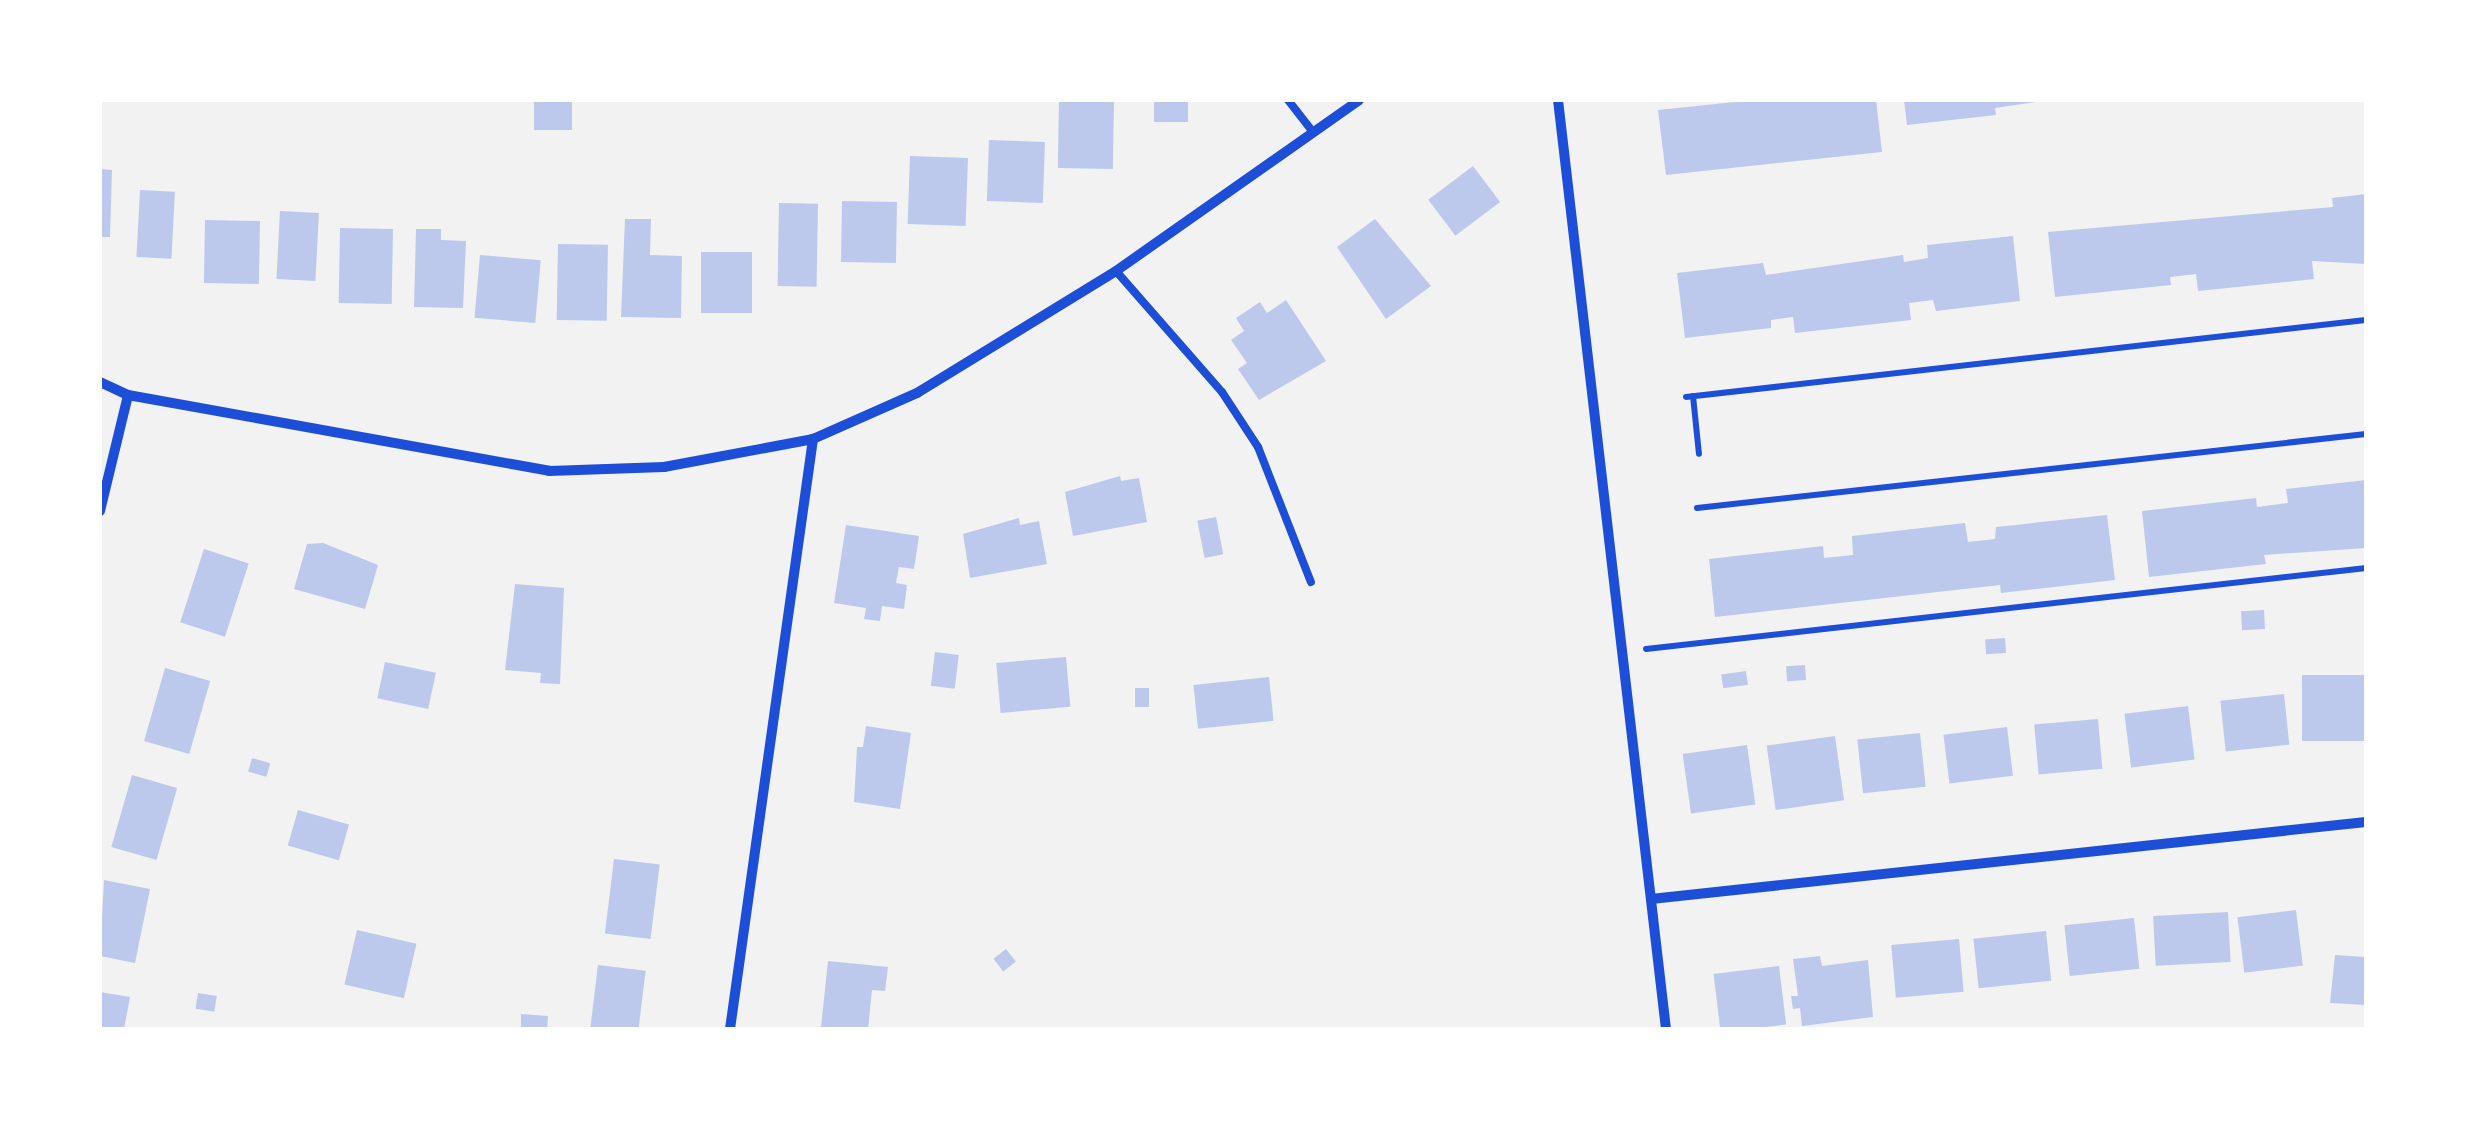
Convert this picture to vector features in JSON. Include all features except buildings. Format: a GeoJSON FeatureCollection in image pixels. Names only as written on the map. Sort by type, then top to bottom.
{"type":"FeatureCollection","features":[{"type":"Feature","properties":{"kind":"street"},"geometry":{"type":"LineString","coordinates":[[100,382],[128,395],[549,471],[664,466],[813,440],[917,393],[1116,271],[1359,100]]}},
{"type":"Feature","properties":{"kind":"street"},"geometry":{"type":"LineString","coordinates":[[1558,100],[1666,1029]]}},
{"type":"Feature","properties":{"kind":"street"},"geometry":{"type":"LineString","coordinates":[[100,511],[128,395]]}},
{"type":"Feature","properties":{"kind":"street"},"geometry":{"type":"LineString","coordinates":[[730,1029],[813,440]]}},
{"type":"Feature","properties":{"kind":"street"},"geometry":{"type":"LineString","coordinates":[[1650,899],[2366,822]]}},
{"type":"Feature","properties":{"kind":"lane"},"geometry":{"type":"LineString","coordinates":[[1288,100],[1312,131]]}},
{"type":"Feature","properties":{"kind":"lane"},"geometry":{"type":"LineString","coordinates":[[1116,271],[1222,392],[1258,447],[1311,582]]}},
{"type":"Feature","properties":{"kind":"path"},"geometry":{"type":"LineString","coordinates":[[1699,454],[1690,397],[2366,320]]}},
{"type":"Feature","properties":{"kind":"path"},"geometry":{"type":"LineString","coordinates":[[1697,508],[2366,434]]}},
{"type":"Feature","properties":{"kind":"path"},"geometry":{"type":"LineString","coordinates":[[1646,649],[2366,568]]}}]}
